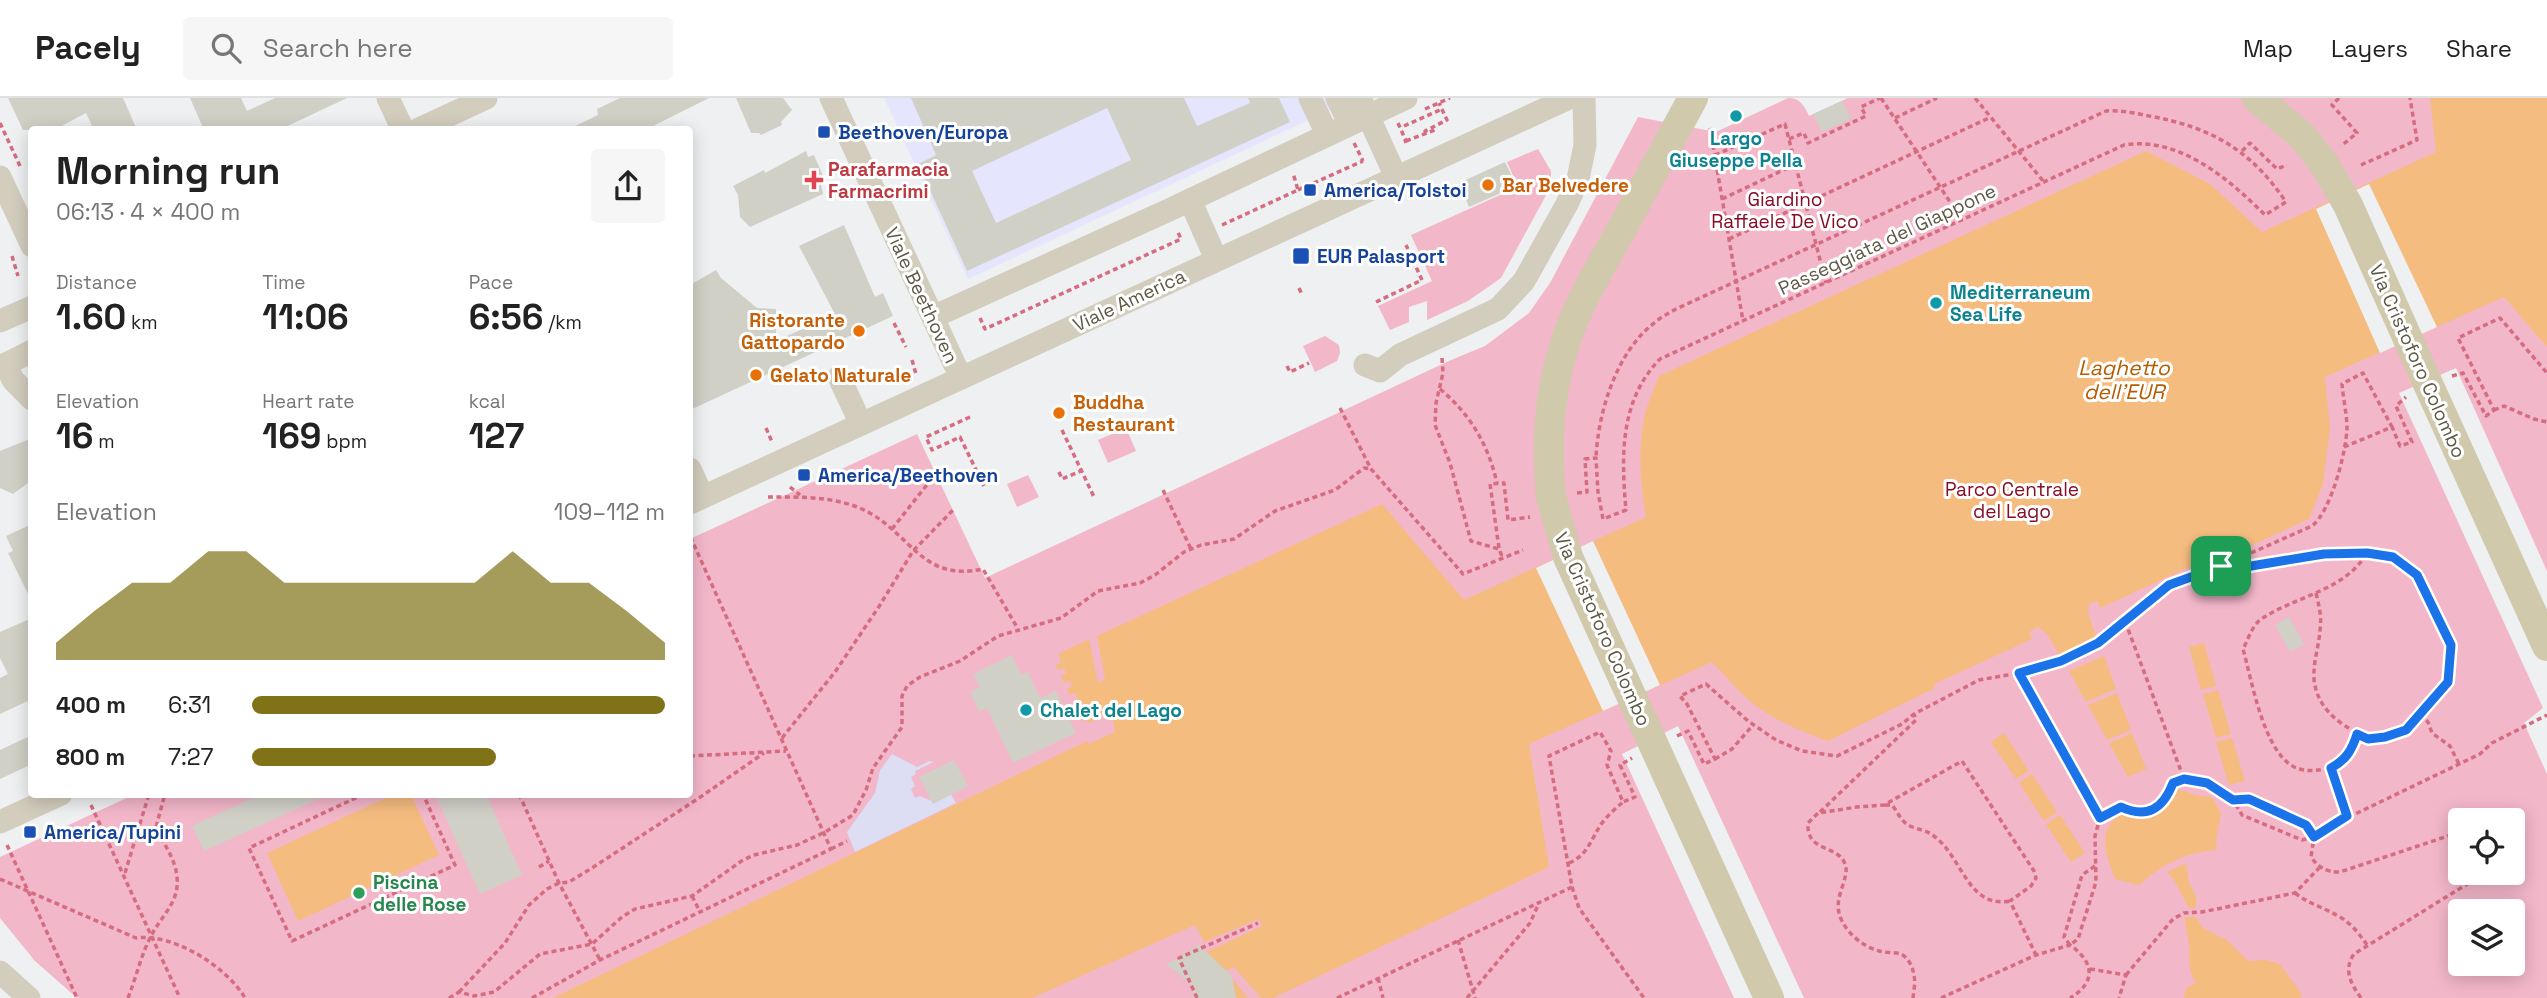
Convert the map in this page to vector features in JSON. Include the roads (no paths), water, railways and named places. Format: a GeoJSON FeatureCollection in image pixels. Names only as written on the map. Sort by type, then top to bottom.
{"type":"FeatureCollection","features":[{"type":"Feature","properties":{"kind":"main road","name":"Via Cristoforo Colombo"},"geometry":{"type":"LineString","coordinates":[[2257,98],[2302,137],[2332,155],[2348,205],[2547,646]]}},
{"type":"Feature","properties":{"kind":"main road","name":"Via Cristoforo Colombo"},"geometry":{"type":"LineString","coordinates":[[1693,99],[1587,292],[1570,331],[1558,368],[1549,419],[1548,451],[1553,503],[1568,557],[1769,998]]}},
{"type":"Feature","properties":{"kind":"street"},"geometry":{"type":"LineString","coordinates":[[388,98],[401,126]]}},
{"type":"Feature","properties":{"kind":"street"},"geometry":{"type":"LineString","coordinates":[[426,126],[486,98]]}},
{"type":"Feature","properties":{"kind":"street","name":"Viale Beethoven"},"geometry":{"type":"LineString","coordinates":[[831,98],[961,378]]}},
{"type":"Feature","properties":{"kind":"street"},"geometry":{"type":"LineString","coordinates":[[1310,98],[1327,135]]}},
{"type":"Feature","properties":{"kind":"street"},"geometry":{"type":"LineString","coordinates":[[1337,98],[1373,111]]}},
{"type":"Feature","properties":{"kind":"street","name":"Viale America"},"geometry":{"type":"LineString","coordinates":[[696,500],[1569,98]]}},
{"type":"Feature","properties":{"kind":"street"},"geometry":{"type":"LineString","coordinates":[[1365,365],[1380,371],[1400,355],[1498,309],[1512,296],[1529,274],[1578,180],[1585,145],[1584,98]]}},
{"type":"Feature","properties":{"kind":"street"},"geometry":{"type":"LineString","coordinates":[[933,317],[1190,200],[1373,111]]}},
{"type":"Feature","properties":{"kind":"street"},"geometry":{"type":"LineString","coordinates":[[1373,111],[1396,177]]}},
{"type":"Feature","properties":{"kind":"street"},"geometry":{"type":"LineString","coordinates":[[10,172],[28,233]]}},
{"type":"Feature","properties":{"kind":"street"},"geometry":{"type":"LineString","coordinates":[[1190,200],[1216,260]]}},
{"type":"Feature","properties":{"kind":"street"},"geometry":{"type":"LineString","coordinates":[[0,321],[28,309]]}},
{"type":"Feature","properties":{"kind":"street"},"geometry":{"type":"LineString","coordinates":[[28,353],[3,365],[28,395]]}},
{"type":"Feature","properties":{"kind":"street"},"geometry":{"type":"LineString","coordinates":[[839,377],[861,424]]}},
{"type":"Feature","properties":{"kind":"street"},"geometry":{"type":"LineString","coordinates":[[0,822],[52,798]]}},
{"type":"Feature","properties":{"kind":"street"},"geometry":{"type":"LineString","coordinates":[[0,972],[29,998]]}},
{"type":"Feature","properties":{"kind":"water","name":"Laghetto dell'EUR"},"geometry":{"type":"Polygon","coordinates":[[[2430,98],[2547,98],[2547,347],[2504,297],[2325,377],[2330,429],[2323,484],[2309,519],[2200,569],[2196,564],[2100,608],[2097,601],[2089,604],[2088,613],[2097,639],[2060,656],[2047,634],[2038,627],[2029,632],[2032,639],[1934,684],[1935,688],[1828,741],[1761,710],[1712,662],[1529,744],[1549,867],[1273,998],[1261,998],[1234,967],[1226,971],[1248,998],[1205,998],[1187,961],[1262,926],[1259,919],[1204,942],[1195,925],[1032,998],[553,998],[1087,741],[1089,744],[1115,732],[1111,711],[1089,723],[1087,719],[1082,722],[1079,715],[1084,712],[1082,707],[1076,709],[1073,701],[1078,698],[1075,693],[1070,695],[1067,689],[1072,686],[1070,681],[1064,683],[1061,676],[1066,673],[1064,668],[1058,670],[1056,665],[1061,662],[1058,654],[1089,639],[1098,683],[1105,679],[1097,636],[1382,504],[1464,600],[1646,517],[1641,480],[1642,430],[1645,413],[1659,376],[2146,151],[2210,184],[2262,232],[2436,152],[2430,98]]]}},
{"type":"Feature","properties":{"kind":"water"},"geometry":{"type":"Polygon","coordinates":[[[2204,643],[2216,686],[2201,690],[2189,647],[2204,643]]]}},
{"type":"Feature","properties":{"kind":"water"},"geometry":{"type":"Polygon","coordinates":[[[2104,656],[2116,689],[2086,702],[2069,671],[2104,656]]]}},
{"type":"Feature","properties":{"kind":"water"},"geometry":{"type":"Polygon","coordinates":[[[2218,690],[2231,734],[2216,738],[2203,694],[2218,690]]]}},
{"type":"Feature","properties":{"kind":"water"},"geometry":{"type":"Polygon","coordinates":[[[2117,693],[2131,730],[2107,740],[2088,705],[2117,693]]]}},
{"type":"Feature","properties":{"kind":"water"},"geometry":{"type":"Polygon","coordinates":[[[2004,733],[2029,771],[2016,779],[1991,742],[2004,733]]]}},
{"type":"Feature","properties":{"kind":"water"},"geometry":{"type":"Polygon","coordinates":[[[2132,733],[2146,769],[2128,777],[2109,743],[2132,733]]]}},
{"type":"Feature","properties":{"kind":"water"},"geometry":{"type":"Polygon","coordinates":[[[2232,738],[2245,781],[2229,785],[2216,742],[2232,738]]]}},
{"type":"Feature","properties":{"kind":"water"},"geometry":{"type":"Polygon","coordinates":[[[2032,774],[2057,812],[2044,821],[2019,783],[2032,774]]]}},
{"type":"Feature","properties":{"kind":"water"},"geometry":{"type":"Polygon","coordinates":[[[2176,788],[2195,795],[2212,797],[2221,813],[2217,850],[2195,853],[2175,860],[2139,885],[2115,879],[2106,852],[2108,827],[2121,813],[2139,817],[2161,810],[2176,788]]]}},
{"type":"Feature","properties":{"kind":"water"},"geometry":{"type":"Polygon","coordinates":[[[386,798],[412,798],[439,855],[298,921],[267,853],[386,798]]]}},
{"type":"Feature","properties":{"kind":"water"},"geometry":{"type":"Polygon","coordinates":[[[2060,815],[2085,853],[2071,862],[2046,824],[2060,815]]]}},
{"type":"Feature","properties":{"kind":"water"},"geometry":{"type":"Polygon","coordinates":[[[2186,863],[2189,883],[2196,896],[2196,908],[2189,908],[2167,872],[2186,863]]]}},
{"type":"Feature","properties":{"kind":"water"},"geometry":{"type":"Polygon","coordinates":[[[2185,917],[2196,917],[2203,928],[2228,941],[2248,961],[2266,960],[2280,964],[2301,993],[2301,998],[2184,998],[2186,988],[2196,983],[2190,969],[2185,917]]]}},
{"type":"Feature","properties":{"kind":"place","name":"Largo Giuseppe Pella"},"geometry":{"type":"Point","coordinates":[1736,116]}},
{"type":"Feature","properties":{"kind":"place","name":"Beethoven/Europa"},"geometry":{"type":"Point","coordinates":[824,132]}},
{"type":"Feature","properties":{"kind":"place","name":"Parafarmacia Farmacrimi"},"geometry":{"type":"Point","coordinates":[814,180]}},
{"type":"Feature","properties":{"kind":"place","name":"Bar Belvedere"},"geometry":{"type":"Point","coordinates":[1488,185]}},
{"type":"Feature","properties":{"kind":"place","name":"America/Tolstoi"},"geometry":{"type":"Point","coordinates":[1310,190]}},
{"type":"Feature","properties":{"kind":"place","name":"EUR Palasport"},"geometry":{"type":"Point","coordinates":[1301,256]}},
{"type":"Feature","properties":{"kind":"place","name":"Mediterraneum Sea Life"},"geometry":{"type":"Point","coordinates":[1936,303]}},
{"type":"Feature","properties":{"kind":"place","name":"Ristorante Gattopardo"},"geometry":{"type":"Point","coordinates":[859,331]}},
{"type":"Feature","properties":{"kind":"place","name":"Gelato Naturale"},"geometry":{"type":"Point","coordinates":[756,375]}},
{"type":"Feature","properties":{"kind":"place","name":"Buddha Restaurant"},"geometry":{"type":"Point","coordinates":[1059,413]}},
{"type":"Feature","properties":{"kind":"place","name":"America/Beethoven"},"geometry":{"type":"Point","coordinates":[804,475]}},
{"type":"Feature","properties":{"kind":"place","name":"Chalet del Lago"},"geometry":{"type":"Point","coordinates":[1026,710]}},
{"type":"Feature","properties":{"kind":"place","name":"America/Tupini"},"geometry":{"type":"Point","coordinates":[30,832]}},
{"type":"Feature","properties":{"kind":"place","name":"Piscina delle Rose"},"geometry":{"type":"Point","coordinates":[359,893]}},
{"type":"Feature","properties":{"kind":"park label","name":"Giardino Raffaele De Vico"},"geometry":{"type":"Point","coordinates":[1785,210]}},
{"type":"Feature","properties":{"kind":"park label","name":"Parco Centrale del Lago"},"geometry":{"type":"Point","coordinates":[2012,500]}}]}
